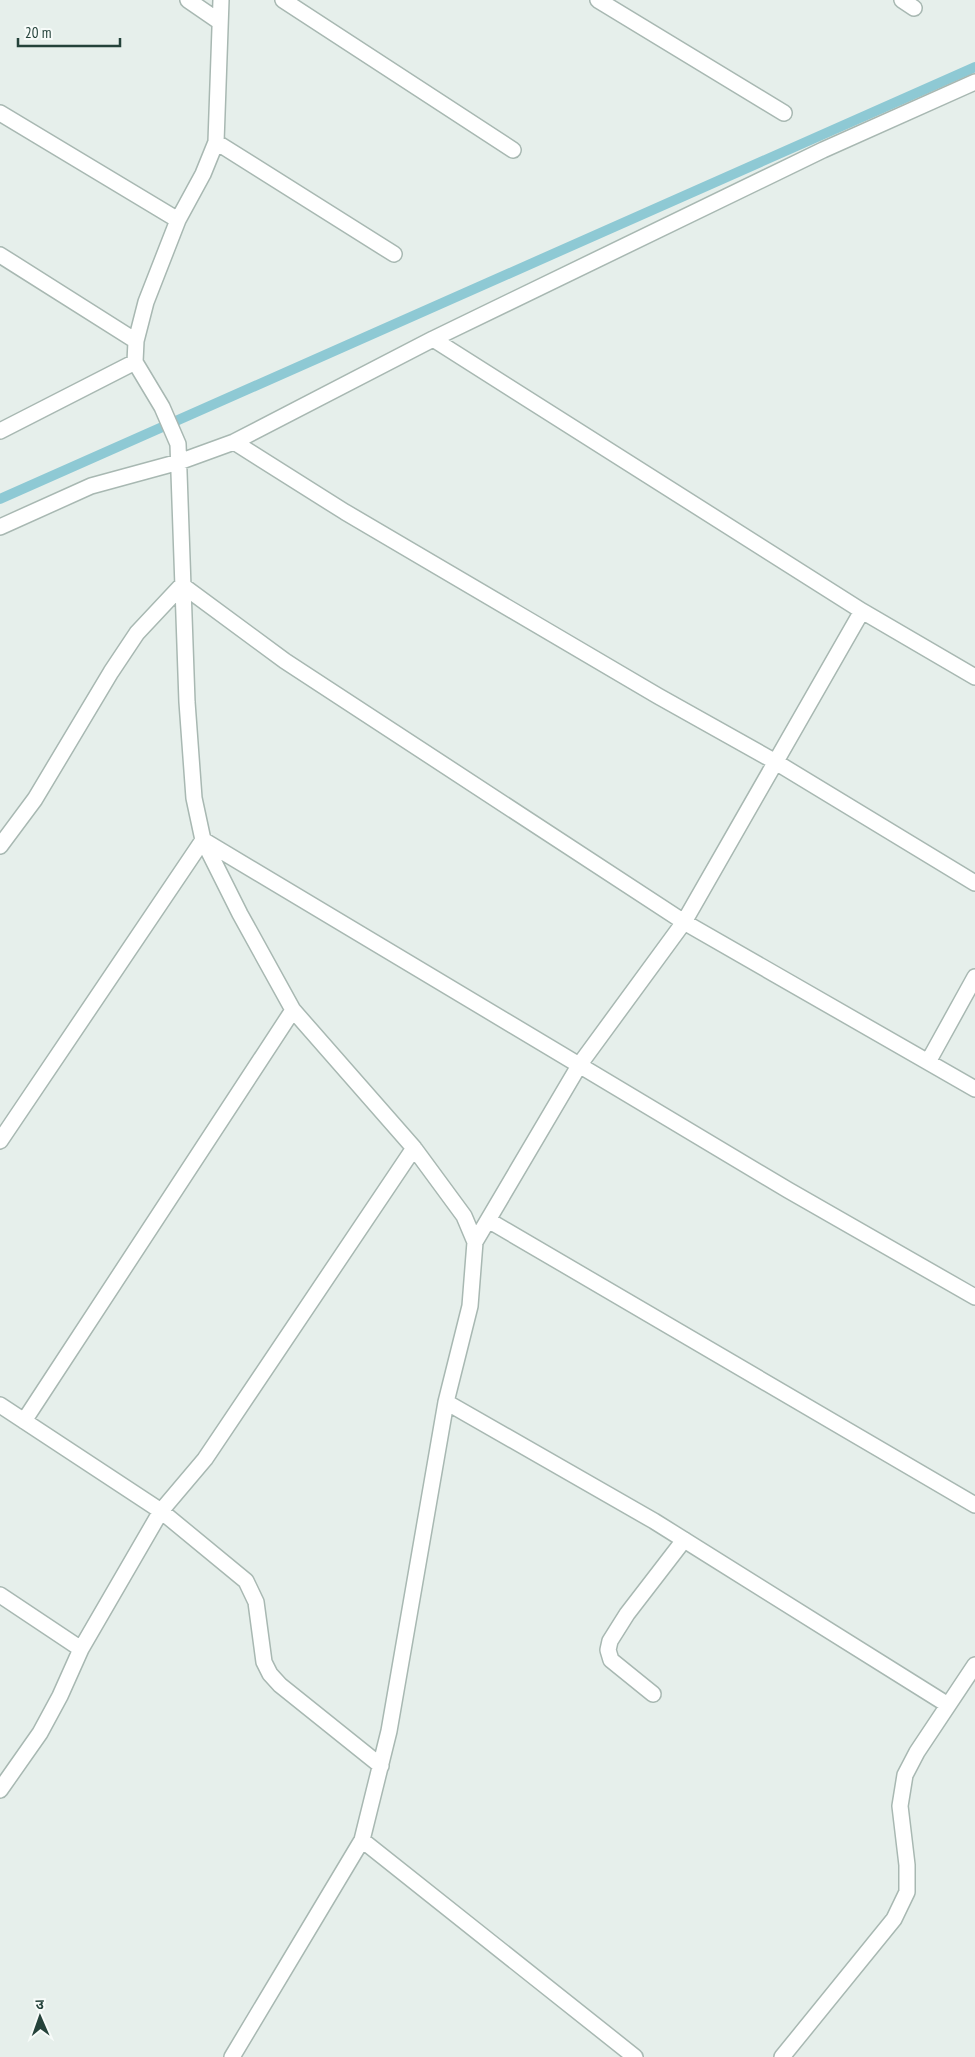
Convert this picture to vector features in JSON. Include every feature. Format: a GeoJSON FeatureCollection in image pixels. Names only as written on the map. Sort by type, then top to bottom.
{"type":"FeatureCollection","features":[{"type":"Feature","properties":{"kind":"street"},"geometry":{"type":"LineString","coordinates":[[188,0],[220,22]]}},
{"type":"Feature","properties":{"kind":"street"},"geometry":{"type":"LineString","coordinates":[[222,0],[216,142],[203,174],[178,220],[146,302],[136,341],[135,362],[162,407],[176,437],[179,462],[187,702],[194,798],[203,840],[240,914],[293,1010],[414,1148],[464,1216],[475,1242]]}},
{"type":"Feature","properties":{"kind":"street"},"geometry":{"type":"LineString","coordinates":[[283,0],[512,150]]}},
{"type":"Feature","properties":{"kind":"street"},"geometry":{"type":"LineString","coordinates":[[598,0],[784,114]]}},
{"type":"Feature","properties":{"kind":"street"},"geometry":{"type":"LineString","coordinates":[[0,527],[91,486],[179,462],[234,442],[433,340],[823,150],[975,82]]}},
{"type":"Feature","properties":{"kind":"street"},"geometry":{"type":"LineString","coordinates":[[0,113],[178,220]]}},
{"type":"Feature","properties":{"kind":"street"},"geometry":{"type":"LineString","coordinates":[[216,142],[394,254]]}},
{"type":"Feature","properties":{"kind":"street"},"geometry":{"type":"LineString","coordinates":[[0,255],[136,341]]}},
{"type":"Feature","properties":{"kind":"street"},"geometry":{"type":"LineString","coordinates":[[433,340],[862,612],[975,676]]}},
{"type":"Feature","properties":{"kind":"street"},"geometry":{"type":"LineString","coordinates":[[0,431],[135,362]]}},
{"type":"Feature","properties":{"kind":"street"},"geometry":{"type":"LineString","coordinates":[[234,442],[345,512],[658,696],[774,761],[975,883]]}},
{"type":"Feature","properties":{"kind":"street"},"geometry":{"type":"LineString","coordinates":[[0,846],[36,799],[106,680],[137,633],[182,586]]}},
{"type":"Feature","properties":{"kind":"street"},"geometry":{"type":"LineString","coordinates":[[182,586],[285,661],[684,922],[975,1089]]}},
{"type":"Feature","properties":{"kind":"street"},"geometry":{"type":"LineString","coordinates":[[232,2057],[362,1840],[389,1730],[446,1402],[470,1306],[475,1242],[580,1064],[684,922],[774,761],[862,612]]}},
{"type":"Feature","properties":{"kind":"street"},"geometry":{"type":"LineString","coordinates":[[203,840],[788,1190],[975,1297]]}},
{"type":"Feature","properties":{"kind":"street"},"geometry":{"type":"LineString","coordinates":[[0,1141],[203,840]]}},
{"type":"Feature","properties":{"kind":"street"},"geometry":{"type":"LineString","coordinates":[[928,1062],[975,977]]}},
{"type":"Feature","properties":{"kind":"street"},"geometry":{"type":"LineString","coordinates":[[24,1421],[293,1010]]}},
{"type":"Feature","properties":{"kind":"street"},"geometry":{"type":"LineString","coordinates":[[0,1790],[40,1733],[60,1696],[81,1649],[161,1511],[205,1459],[414,1148]]}},
{"type":"Feature","properties":{"kind":"street"},"geometry":{"type":"LineString","coordinates":[[488,1220],[975,1505]]}},
{"type":"Feature","properties":{"kind":"street"},"geometry":{"type":"LineString","coordinates":[[446,1402],[684,1540],[948,1705]]}},
{"type":"Feature","properties":{"kind":"street"},"geometry":{"type":"LineString","coordinates":[[0,1405],[161,1511],[246,1581],[256,1602],[264,1662],[270,1674],[280,1685],[381,1766]]}},
{"type":"Feature","properties":{"kind":"street"},"geometry":{"type":"LineString","coordinates":[[654,1694],[611,1660],[608,1650],[610,1640],[627,1614],[684,1540]]}},
{"type":"Feature","properties":{"kind":"street"},"geometry":{"type":"LineString","coordinates":[[0,1594],[81,1649]]}},
{"type":"Feature","properties":{"kind":"street"},"geometry":{"type":"LineString","coordinates":[[782,2057],[894,1919],[908,1892],[900,1806],[905,1775],[917,1752],[975,1665]]}},
{"type":"Feature","properties":{"kind":"street"},"geometry":{"type":"LineString","coordinates":[[362,1840],[635,2057]]}},
{"type":"Feature","properties":{"kind":"waterway"},"geometry":{"type":"LineString","coordinates":[[0,499],[975,67]]}}]}
